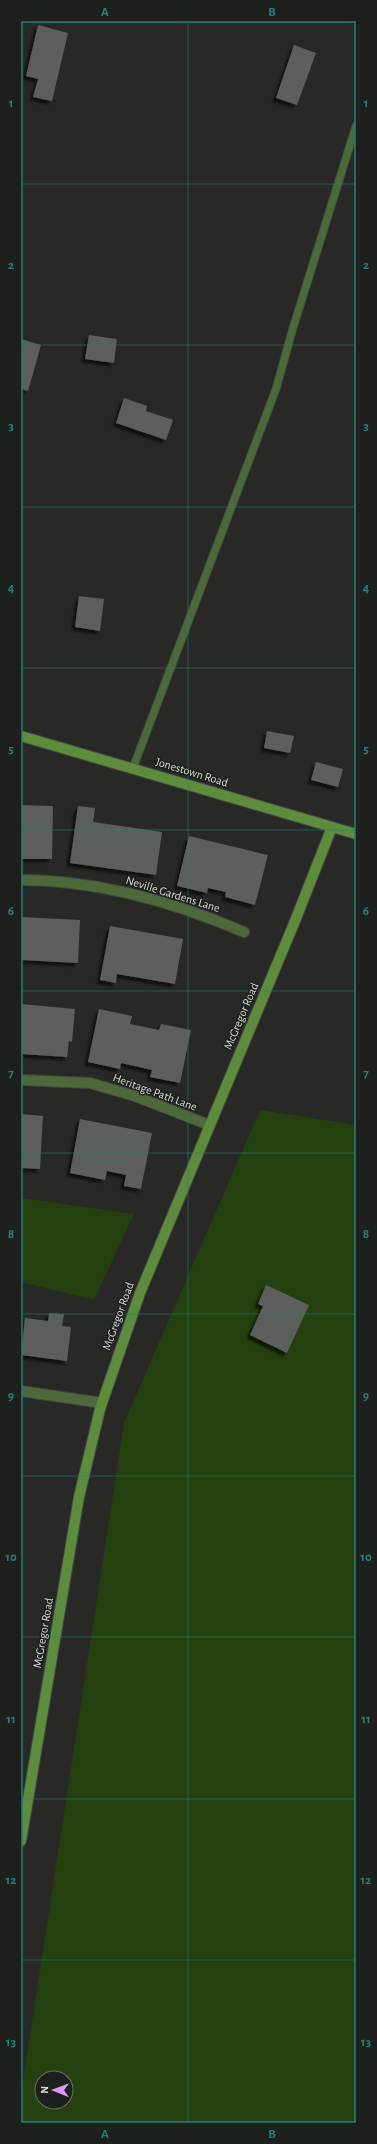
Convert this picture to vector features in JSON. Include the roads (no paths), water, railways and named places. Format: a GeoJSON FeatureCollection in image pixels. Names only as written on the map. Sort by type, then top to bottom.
{"type":"FeatureCollection","features":[{"type":"Feature","properties":{"kind":"street","name":"Jonestown Road"},"geometry":{"type":"LineString","coordinates":[[21,736],[356,834]]}},
{"type":"Feature","properties":{"kind":"street","name":"McGregor Road"},"geometry":{"type":"LineString","coordinates":[[21,1841],[79,1497],[102,1403],[140,1293],[332,828]]}},
{"type":"Feature","properties":{"kind":"street","name":"Neville Gardens Lane"},"geometry":{"type":"LineString","coordinates":[[21,880],[43,880],[127,892],[211,918],[244,932]]}},
{"type":"Feature","properties":{"kind":"street","name":"Heritage Path Lane"},"geometry":{"type":"LineString","coordinates":[[21,1080],[90,1083],[135,1096],[209,1126]]}},
{"type":"Feature","properties":{"kind":"street"},"geometry":{"type":"LineString","coordinates":[[21,1391],[102,1403]]}},
{"type":"Feature","properties":{"kind":"lane"},"geometry":{"type":"LineString","coordinates":[[133,768],[276,389],[293,328],[356,126]]}}]}
